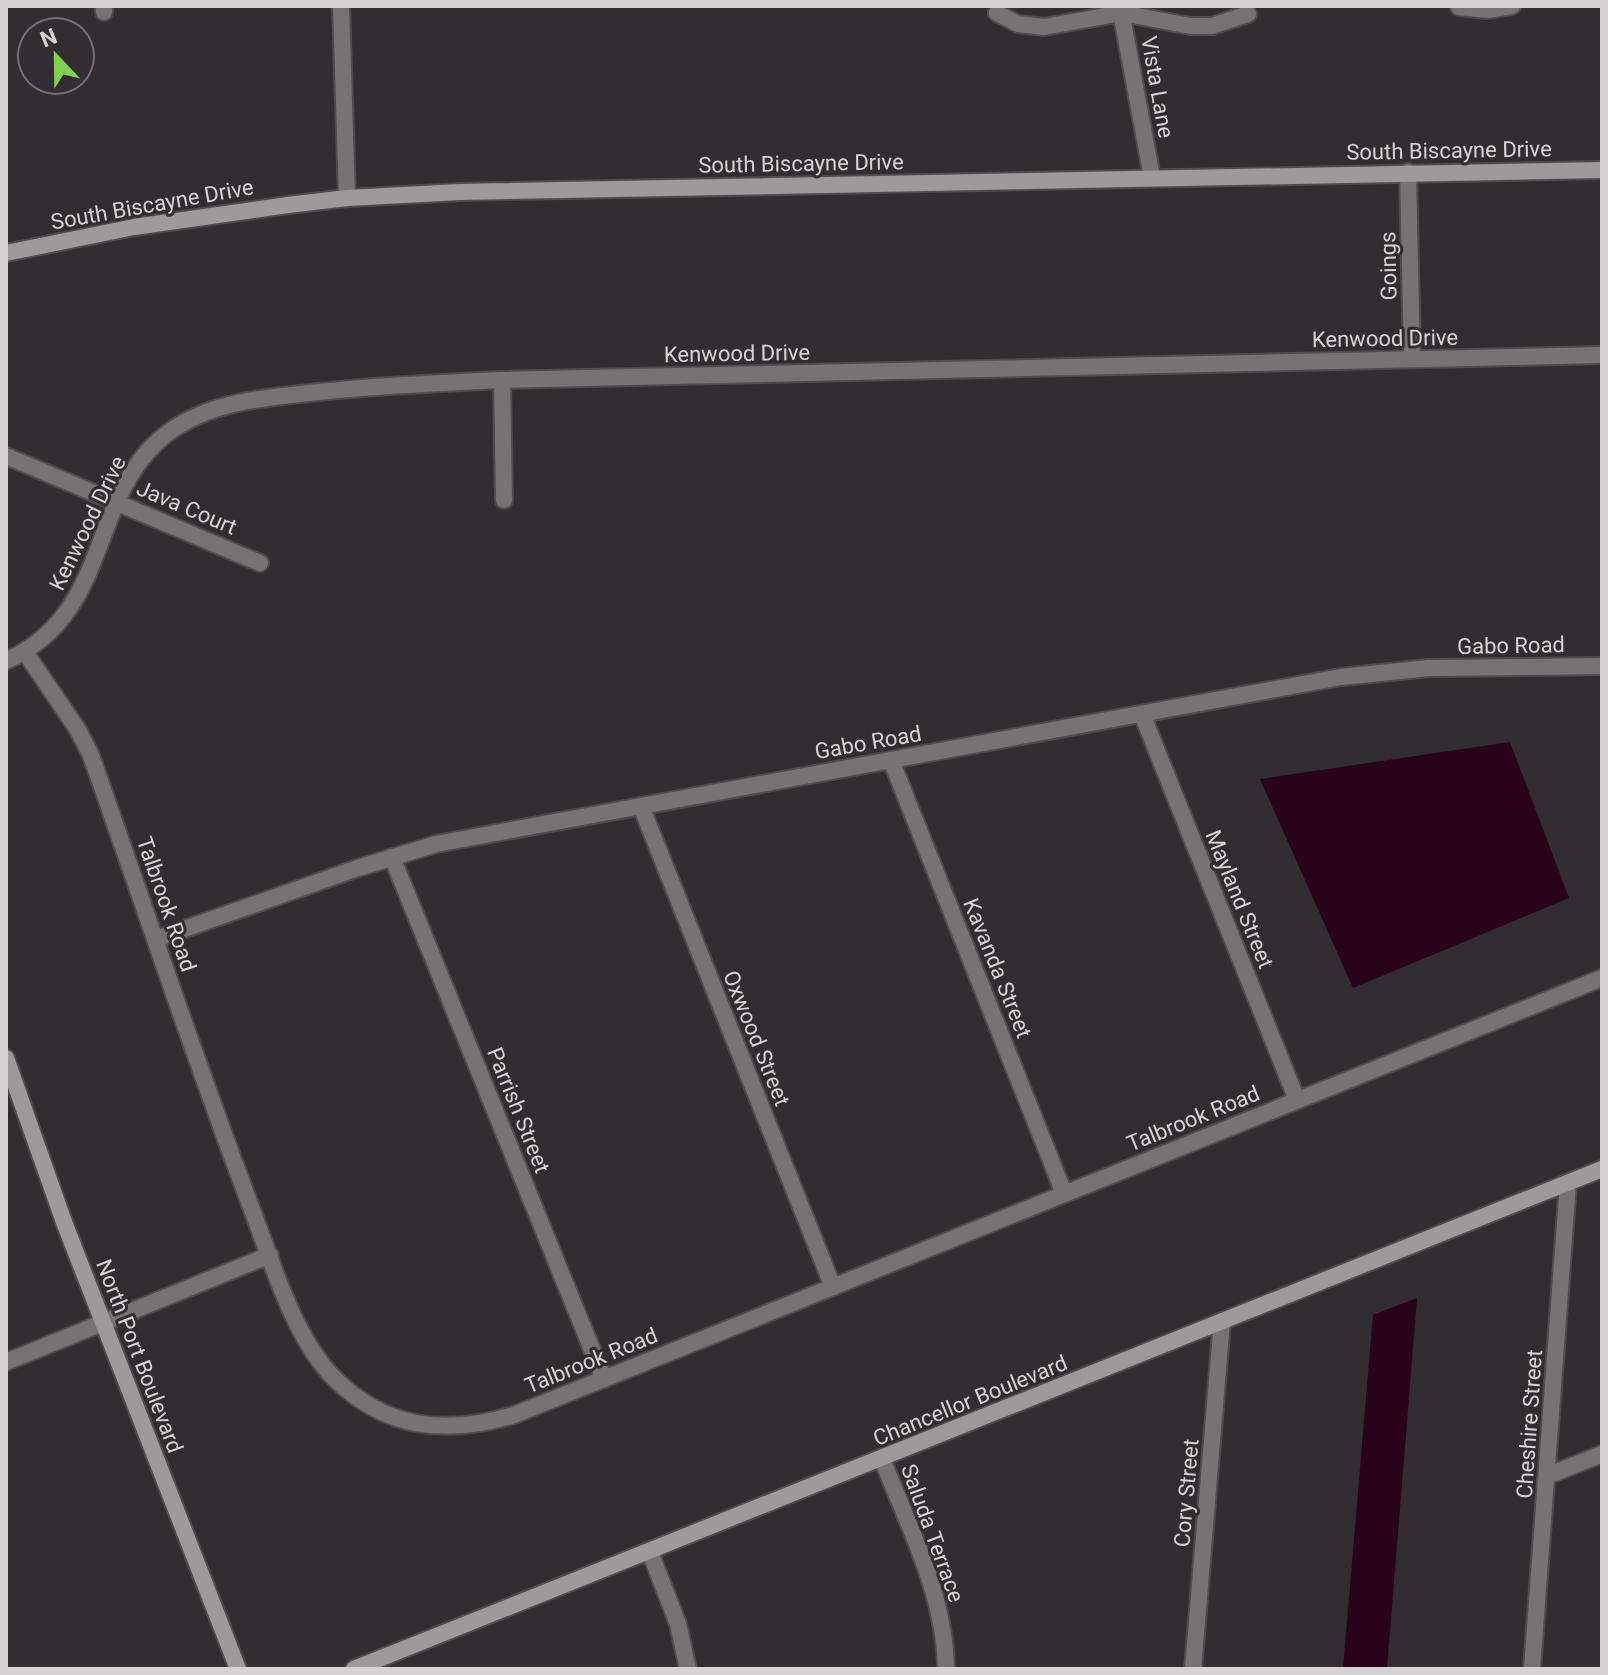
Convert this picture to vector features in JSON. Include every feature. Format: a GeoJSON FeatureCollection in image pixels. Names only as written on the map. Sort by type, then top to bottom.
{"type":"FeatureCollection","features":[{"type":"Feature","properties":{"kind":"street"},"geometry":{"type":"LineString","coordinates":[[341,6],[347,198]]}},
{"type":"Feature","properties":{"kind":"street"},"geometry":{"type":"LineString","coordinates":[[1459,7],[1487,10],[1512,6]]}},
{"type":"Feature","properties":{"kind":"street"},"geometry":{"type":"LineString","coordinates":[[997,13],[1018,24],[1044,27],[1121,10],[1201,26],[1222,24],[1248,14]]}},
{"type":"Feature","properties":{"kind":"street","name":"Vista Lane"},"geometry":{"type":"LineString","coordinates":[[1121,10],[1152,177]]}},
{"type":"Feature","properties":{"kind":"street","name":"South Biscayne Drive"},"geometry":{"type":"LineString","coordinates":[[6,253],[134,227],[347,198],[460,192],[1602,170]]}},
{"type":"Feature","properties":{"kind":"street","name":"Goings"},"geometry":{"type":"LineString","coordinates":[[1408,172],[1412,359]]}},
{"type":"Feature","properties":{"kind":"street","name":"Kenwood Drive"},"geometry":{"type":"LineString","coordinates":[[6,661],[25,652],[47,635],[75,601],[137,465],[158,441],[187,421],[220,407],[251,400],[386,385],[502,380],[1602,355]]}},
{"type":"Feature","properties":{"kind":"street"},"geometry":{"type":"LineString","coordinates":[[502,380],[504,500]]}},
{"type":"Feature","properties":{"kind":"street","name":"Java Court"},"geometry":{"type":"LineString","coordinates":[[6,456],[260,563]]}},
{"type":"Feature","properties":{"kind":"street","name":"Talbrook Road"},"geometry":{"type":"LineString","coordinates":[[25,652],[90,753],[298,1326],[320,1363],[353,1395],[396,1418],[436,1427],[482,1424],[514,1415],[1602,978]]}},
{"type":"Feature","properties":{"kind":"street","name":"Gabo Road"},"geometry":{"type":"LineString","coordinates":[[156,939],[436,844],[1341,677],[1393,670],[1602,666]]}},
{"type":"Feature","properties":{"kind":"street","name":"Mayland Street"},"geometry":{"type":"LineString","coordinates":[[1142,714],[1297,1100]]}},
{"type":"Feature","properties":{"kind":"street","name":"Kavanda Street"},"geometry":{"type":"LineString","coordinates":[[891,760],[1064,1193]]}},
{"type":"Feature","properties":{"kind":"street","name":"Oxwood Street"},"geometry":{"type":"LineString","coordinates":[[641,806],[833,1287]]}},
{"type":"Feature","properties":{"kind":"street","name":"Parrish Street"},"geometry":{"type":"LineString","coordinates":[[392,857],[604,1379]]}},
{"type":"Feature","properties":{"kind":"street","name":"North Port Boulevard"},"geometry":{"type":"LineString","coordinates":[[6,1058],[64,1222],[238,1669]]}},
{"type":"Feature","properties":{"kind":"street","name":"Chancellor Boulevard"},"geometry":{"type":"LineString","coordinates":[[354,1669],[1602,1169]]}},
{"type":"Feature","properties":{"kind":"street","name":"Cheshire Street"},"geometry":{"type":"LineString","coordinates":[[1532,1669],[1568,1183]]}},
{"type":"Feature","properties":{"kind":"street"},"geometry":{"type":"LineString","coordinates":[[6,1362],[270,1255]]}},
{"type":"Feature","properties":{"kind":"street","name":"Cory Street"},"geometry":{"type":"LineString","coordinates":[[1193,1669],[1222,1321]]}},
{"type":"Feature","properties":{"kind":"street"},"geometry":{"type":"LineString","coordinates":[[1547,1476],[1602,1454]]}},
{"type":"Feature","properties":{"kind":"street","name":"Saluda Terrace"},"geometry":{"type":"LineString","coordinates":[[882,1459],[938,1602],[946,1669]]}},
{"type":"Feature","properties":{"kind":"street"},"geometry":{"type":"LineString","coordinates":[[650,1552],[678,1624],[688,1669]]}},
{"type":"Feature","properties":{"kind":"shaded area"},"geometry":{"type":"Polygon","coordinates":[[[1510,742],[1569,898],[1353,988],[1260,779],[1510,742]]]}},
{"type":"Feature","properties":{"kind":"shaded area"},"geometry":{"type":"Polygon","coordinates":[[[1417,1298],[1387,1669],[1343,1669],[1373,1315],[1417,1298]]]}}]}
